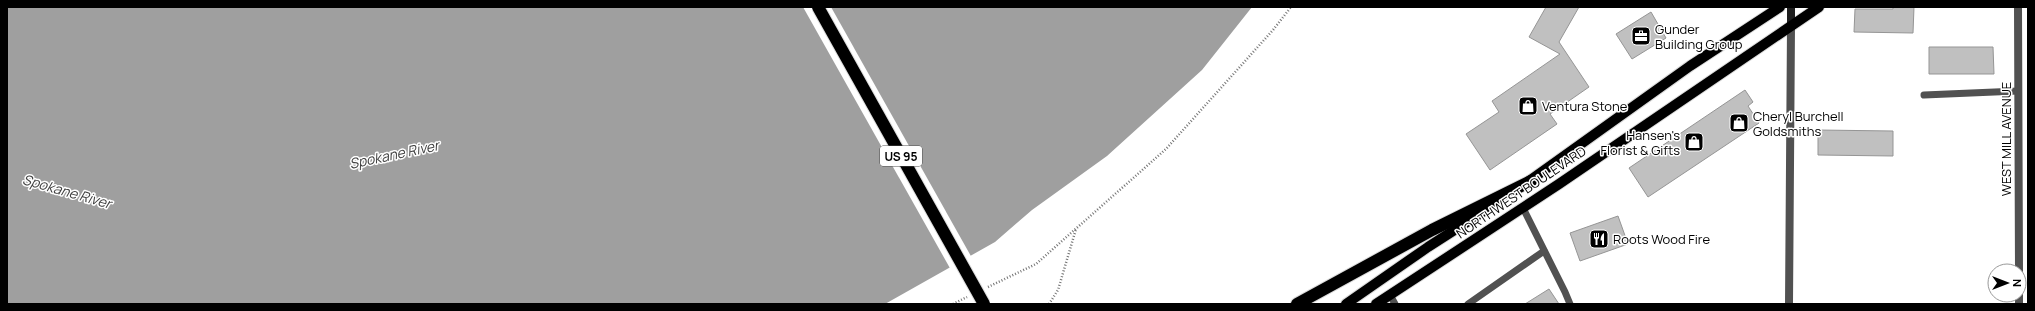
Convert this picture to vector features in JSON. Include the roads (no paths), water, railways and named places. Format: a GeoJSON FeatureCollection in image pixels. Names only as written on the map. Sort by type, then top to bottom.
{"type":"FeatureCollection","features":[{"type":"Feature","properties":{"kind":"highway","name":"US 95"},"geometry":{"type":"LineString","coordinates":[[818,7],[984,304]]}},
{"type":"Feature","properties":{"kind":"highway"},"geometry":{"type":"LineString","coordinates":[[1297,304],[1426,233],[1531,181]]}},
{"type":"Feature","properties":{"kind":"main road","name":"NORTHWEST BOULEVARD"},"geometry":{"type":"LineString","coordinates":[[1346,304],[1428,247],[1531,181],[1690,66],[1780,7]]}},
{"type":"Feature","properties":{"kind":"main road","name":"NORTHWEST BOULEVARD"},"geometry":{"type":"LineString","coordinates":[[1376,304],[1523,208],[1819,7]]}},
{"type":"Feature","properties":{"kind":"street"},"geometry":{"type":"LineString","coordinates":[[1789,304],[1792,7]]}},
{"type":"Feature","properties":{"kind":"street","name":"WEST MILL AVENUE"},"geometry":{"type":"LineString","coordinates":[[2018,7],[2019,263]]}},
{"type":"Feature","properties":{"kind":"lane"},"geometry":{"type":"LineString","coordinates":[[1924,95],[2018,91]]}},
{"type":"Feature","properties":{"kind":"lane"},"geometry":{"type":"LineString","coordinates":[[1523,208],[1570,304]]}},
{"type":"Feature","properties":{"kind":"lane"},"geometry":{"type":"LineString","coordinates":[[1468,304],[1544,251]]}},
{"type":"Feature","properties":{"kind":"lane"},"geometry":{"type":"LineString","coordinates":[[1390,295],[1396,304]]}},
{"type":"Feature","properties":{"kind":"water","name":"Spokane River"},"geometry":{"type":"Polygon","coordinates":[[[7,7],[1252,7],[1202,70],[1107,156],[1032,210],[995,242],[885,304],[7,304],[7,7]]]}},
{"type":"Feature","properties":{"kind":"place","name":"Gunder Building Group"},"geometry":{"type":"Point","coordinates":[1641,36]}},
{"type":"Feature","properties":{"kind":"place","name":"Ventura Stone"},"geometry":{"type":"Point","coordinates":[1528,106]}},
{"type":"Feature","properties":{"kind":"place","name":"Cheryl Burchell Goldsmiths"},"geometry":{"type":"Point","coordinates":[1739,123]}},
{"type":"Feature","properties":{"kind":"place","name":"Hansen's Florist & Gifts"},"geometry":{"type":"Point","coordinates":[1694,142]}},
{"type":"Feature","properties":{"kind":"place","name":"Roots Wood Fire"},"geometry":{"type":"Point","coordinates":[1599,239]}}]}
